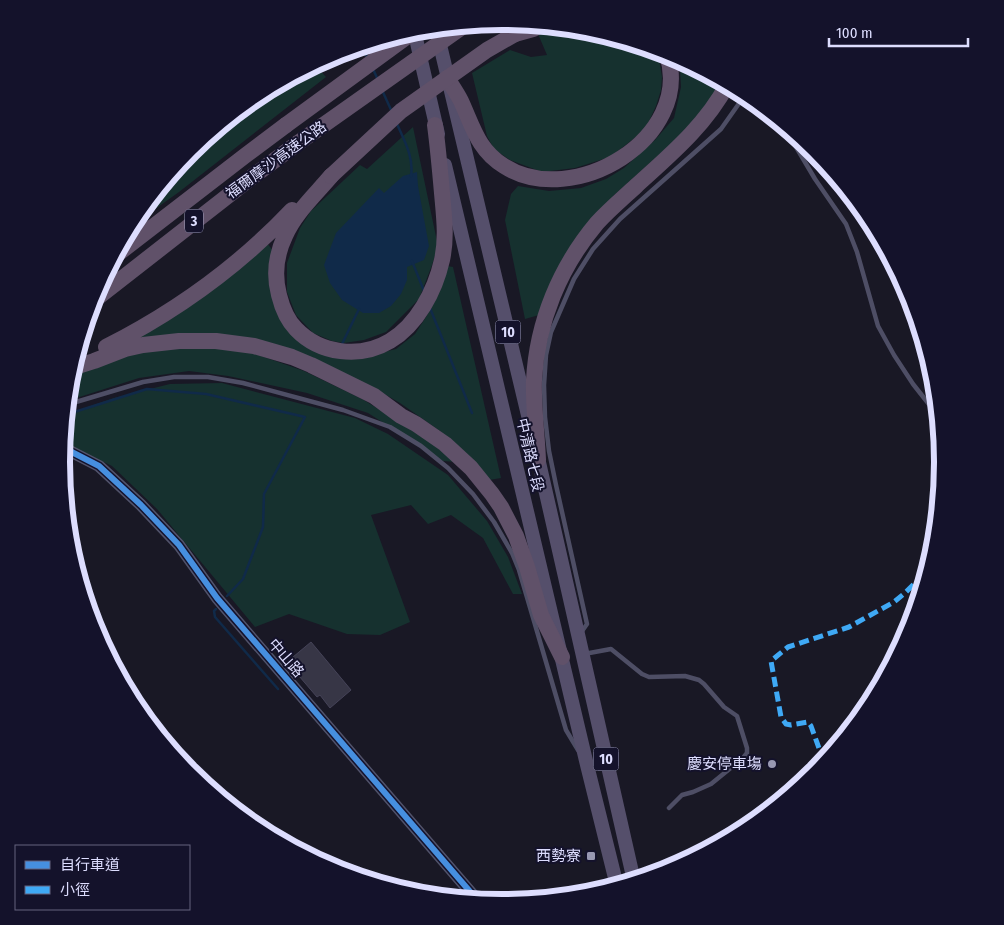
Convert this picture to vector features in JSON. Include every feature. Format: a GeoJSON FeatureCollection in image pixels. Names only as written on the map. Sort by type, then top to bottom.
{"type":"FeatureCollection","features":[{"type":"Feature","properties":{"kind":"highway"},"geometry":{"type":"LineString","coordinates":[[82,360],[149,324],[203,288],[278,225],[306,196],[331,176],[401,111],[487,50],[520,31]]}},
{"type":"Feature","properties":{"kind":"highway"},"geometry":{"type":"LineString","coordinates":[[515,34],[526,31]]}},
{"type":"Feature","properties":{"kind":"highway","name":"福爾摩沙高速公路"},"geometry":{"type":"LineString","coordinates":[[104,293],[245,182],[453,33]]}},
{"type":"Feature","properties":{"kind":"highway","name":"福爾摩沙高速公路"},"geometry":{"type":"LineString","coordinates":[[126,247],[246,154],[397,43]]}},
{"type":"Feature","properties":{"kind":"highway"},"geometry":{"type":"LineString","coordinates":[[448,78],[461,101],[475,135],[495,160],[513,171],[531,178],[551,180],[589,173],[609,166],[626,155],[649,134],[668,102],[671,76],[669,63]]}},
{"type":"Feature","properties":{"kind":"highway"},"geometry":{"type":"LineString","coordinates":[[538,460],[534,380],[538,347],[545,317],[555,289],[571,260],[598,223],[692,134],[709,114],[723,91]]}},
{"type":"Feature","properties":{"kind":"highway"},"geometry":{"type":"LineString","coordinates":[[331,176],[301,210],[286,235],[277,263],[278,292],[289,320],[302,335],[320,346],[330,349],[345,352],[371,349],[390,341],[406,328],[423,307],[439,273],[444,250],[445,217],[435,125]]}},
{"type":"Feature","properties":{"kind":"highway"},"geometry":{"type":"LineString","coordinates":[[81,365],[125,349],[143,345],[179,341],[216,341],[254,346],[292,357],[374,396],[445,444],[470,468],[492,494],[516,536],[541,615],[562,657]]}},
{"type":"Feature","properties":{"kind":"main road","name":"中清路七段"},"geometry":{"type":"LineString","coordinates":[[438,35],[538,460],[633,875]]}},
{"type":"Feature","properties":{"kind":"main road","name":"中清路七段"},"geometry":{"type":"LineString","coordinates":[[417,38],[435,125],[615,880]]}},
{"type":"Feature","properties":{"kind":"street","name":"中山路"},"geometry":{"type":"LineString","coordinates":[[70,450],[99,466],[141,505],[179,545],[217,598],[472,894]]}},
{"type":"Feature","properties":{"kind":"lane"},"geometry":{"type":"LineString","coordinates":[[578,637],[587,624],[556,485],[545,417],[544,378],[551,332],[574,279],[593,249],[620,219],[721,129],[740,102]]}},
{"type":"Feature","properties":{"kind":"lane"},"geometry":{"type":"LineString","coordinates":[[794,144],[815,179],[846,224],[857,252],[878,326],[913,384],[931,408]]}},
{"type":"Feature","properties":{"kind":"lane"},"geometry":{"type":"LineString","coordinates":[[74,403],[143,382],[174,377],[208,377],[243,383],[343,410],[390,428],[420,446],[448,468],[473,494],[494,522],[512,553],[519,570],[566,730],[587,765]]}},
{"type":"Feature","properties":{"kind":"lane"},"geometry":{"type":"LineString","coordinates":[[582,654],[611,649],[642,674],[649,677],[685,676],[699,680],[724,707],[738,716],[747,753],[711,784],[682,795],[669,808]]}},
{"type":"Feature","properties":{"kind":"green space"},"geometry":{"type":"Polygon","coordinates":[[[543,32],[586,38],[659,60],[662,77],[661,90],[645,130],[610,157],[575,168],[542,172],[510,160],[494,149],[487,136],[472,73],[510,50],[531,57],[547,55],[538,34],[543,32]]]}},
{"type":"Feature","properties":{"kind":"green space"},"geometry":{"type":"Polygon","coordinates":[[[680,69],[718,88],[691,126],[613,196],[539,315],[525,319],[505,220],[511,194],[518,186],[549,191],[581,188],[606,179],[624,168],[655,140],[674,118],[681,87],[680,69]]]}},
{"type":"Feature","properties":{"kind":"green space"},"geometry":{"type":"Polygon","coordinates":[[[320,71],[326,77],[148,214],[177,177],[196,157],[239,119],[286,88],[311,75],[320,71]]]}},
{"type":"Feature","properties":{"kind":"green space"},"geometry":{"type":"Polygon","coordinates":[[[413,127],[438,246],[419,299],[386,332],[364,340],[344,343],[332,341],[313,333],[296,315],[287,292],[287,263],[300,228],[311,211],[360,165],[367,169],[413,127]]]}},
{"type":"Feature","properties":{"kind":"green space"},"geometry":{"type":"Polygon","coordinates":[[[267,243],[274,252],[293,333],[372,355],[396,349],[415,334],[439,293],[447,266],[453,267],[501,478],[489,480],[440,431],[400,403],[365,383],[227,335],[192,333],[140,340],[139,334],[267,243]]]}},
{"type":"Feature","properties":{"kind":"green space"},"geometry":{"type":"Polygon","coordinates":[[[169,347],[241,349],[304,371],[362,399],[421,435],[456,462],[443,461],[368,413],[307,393],[228,376],[189,371],[139,378],[74,399],[79,372],[125,355],[169,347]]]}},
{"type":"Feature","properties":{"kind":"green space"},"geometry":{"type":"Polygon","coordinates":[[[222,383],[355,418],[388,434],[448,475],[487,521],[508,557],[522,594],[513,594],[483,538],[451,515],[428,524],[411,505],[371,515],[410,622],[380,635],[347,634],[289,614],[255,627],[157,509],[112,466],[70,445],[73,410],[170,384],[222,383]]]}},
{"type":"Feature","properties":{"kind":"water"},"geometry":{"type":"Polygon","coordinates":[[[417,172],[429,246],[424,260],[407,267],[407,280],[401,294],[391,306],[379,313],[363,313],[342,300],[330,283],[324,265],[336,233],[379,188],[384,193],[403,176],[417,172]]]}},
{"type":"Feature","properties":{"kind":"building"},"geometry":{"type":"Polygon","coordinates":[[[311,642],[351,690],[330,708],[320,695],[317,697],[287,662],[311,642]]]}},
{"type":"Feature","properties":{"kind":"waterway"},"geometry":{"type":"LineString","coordinates":[[365,52],[367,57]]}},
{"type":"Feature","properties":{"kind":"waterway"},"geometry":{"type":"LineString","coordinates":[[373,69],[378,80]]}},
{"type":"Feature","properties":{"kind":"waterway"},"geometry":{"type":"LineString","coordinates":[[382,90],[392,112]]}},
{"type":"Feature","properties":{"kind":"waterway"},"geometry":{"type":"LineString","coordinates":[[397,124],[410,155],[411,176]]}},
{"type":"Feature","properties":{"kind":"waterway"},"geometry":{"type":"LineString","coordinates":[[412,261],[424,291]]}},
{"type":"Feature","properties":{"kind":"waterway"},"geometry":{"type":"LineString","coordinates":[[430,308],[472,413]]}},
{"type":"Feature","properties":{"kind":"waterway"},"geometry":{"type":"LineString","coordinates":[[342,344],[359,309]]}},
{"type":"Feature","properties":{"kind":"waterway"},"geometry":{"type":"LineString","coordinates":[[72,413],[147,389],[206,394],[305,417],[264,494],[263,527],[243,579],[227,596]]}},
{"type":"Feature","properties":{"kind":"waterway"},"geometry":{"type":"LineString","coordinates":[[216,609],[214,611],[215,617],[278,689]]}},
{"type":"Feature","properties":{"kind":"marked path"},"geometry":{"type":"LineString","coordinates":[[821,754],[808,722],[791,725],[786,724],[781,717],[771,661],[788,647],[849,627],[894,602],[918,580]]}},
{"type":"Feature","properties":{"kind":"cycle path"},"geometry":{"type":"LineString","coordinates":[[70,451],[99,466],[141,505],[179,545],[217,598],[472,894]]}},
{"type":"Feature","properties":{"kind":"place","name":"慶安停車塲"},"geometry":{"type":"Point","coordinates":[772,764]}},
{"type":"Feature","properties":{"kind":"place","name":"西勢寮"},"geometry":{"type":"Point","coordinates":[591,856]}}]}
